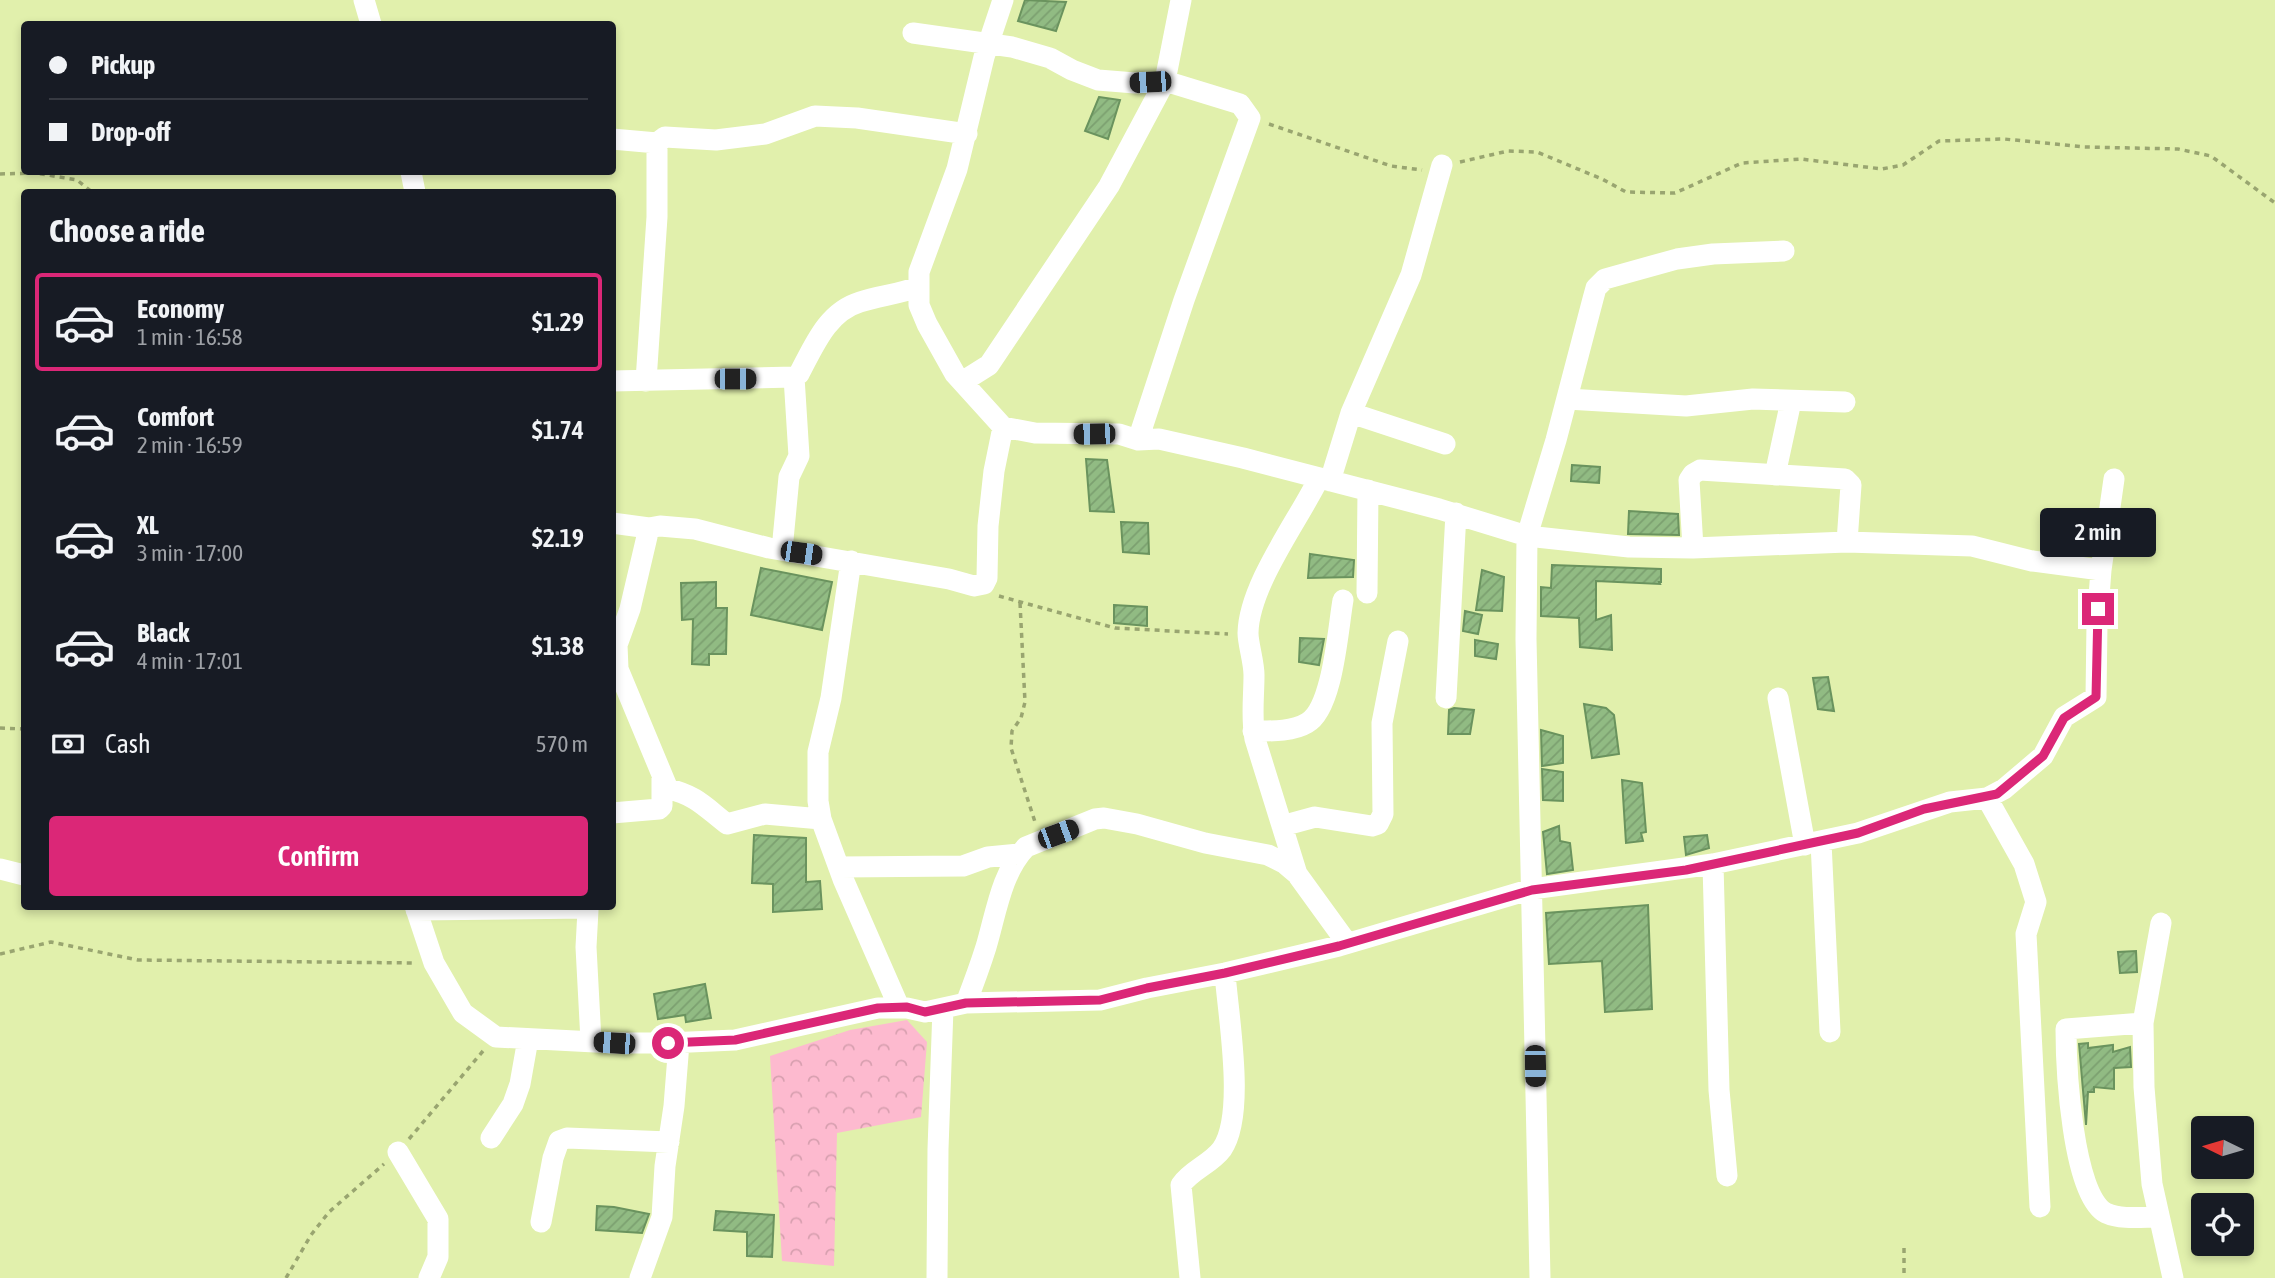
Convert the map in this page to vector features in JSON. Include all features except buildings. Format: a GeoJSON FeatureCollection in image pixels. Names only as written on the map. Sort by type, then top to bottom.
{"type":"FeatureCollection","features":[{"type":"Feature","properties":{"kind":"street"},"geometry":{"type":"LineString","coordinates":[[364,0],[370,21]]}},
{"type":"Feature","properties":{"kind":"street"},"geometry":{"type":"LineString","coordinates":[[1003,0],[989,43],[957,169],[919,272],[918,287],[919,304],[927,324],[962,382],[1003,427],[1035,433],[1119,434],[1138,440],[1159,439],[1456,513],[1527,536],[1629,547],[1693,548],[1847,542],[1972,546],[2032,561],[2101,570]]}},
{"type":"Feature","properties":{"kind":"street"},"geometry":{"type":"LineString","coordinates":[[962,382],[989,366],[1109,186],[1166,81],[1181,0]]}},
{"type":"Feature","properties":{"kind":"street"},"geometry":{"type":"LineString","coordinates":[[913,33],[989,43],[1050,58],[1098,80],[1135,83],[1166,81],[1240,104],[1250,118],[1184,300],[1138,440]]}},
{"type":"Feature","properties":{"kind":"street"},"geometry":{"type":"LineString","coordinates":[[616,139],[657,143],[665,137],[716,140],[765,134],[815,116],[857,118],[967,134]]}},
{"type":"Feature","properties":{"kind":"street"},"geometry":{"type":"LineString","coordinates":[[646,381],[657,217],[657,143]]}},
{"type":"Feature","properties":{"kind":"street"},"geometry":{"type":"LineString","coordinates":[[1297,874],[1253,732],[1254,673],[1248,635],[1261,584],[1325,479],[1411,275],[1442,165]]}},
{"type":"Feature","properties":{"kind":"street"},"geometry":{"type":"LineString","coordinates":[[1540,1278],[1526,653],[1527,536],[1593,299],[1597,288],[1605,279],[1693,256],[1784,251]]}},
{"type":"Feature","properties":{"kind":"street"},"geometry":{"type":"LineString","coordinates":[[616,381],[794,377],[799,374],[821,333],[839,312],[862,301],[918,287]]}},
{"type":"Feature","properties":{"kind":"street"},"geometry":{"type":"LineString","coordinates":[[782,550],[789,477],[799,456],[794,377]]}},
{"type":"Feature","properties":{"kind":"street"},"geometry":{"type":"LineString","coordinates":[[1567,399],[1686,406],[1754,399],[1845,402]]}},
{"type":"Feature","properties":{"kind":"street"},"geometry":{"type":"LineString","coordinates":[[1775,475],[1791,401]]}},
{"type":"Feature","properties":{"kind":"street"},"geometry":{"type":"LineString","coordinates":[[1352,413],[1445,444]]}},
{"type":"Feature","properties":{"kind":"street"},"geometry":{"type":"LineString","coordinates":[[616,524],[649,528],[660,526],[695,529],[782,550],[979,586],[984,584],[987,578],[988,526],[994,471],[1003,427]]}},
{"type":"Feature","properties":{"kind":"street"},"geometry":{"type":"LineString","coordinates":[[1693,548],[1689,480],[1700,470],[1845,479],[1851,485],[1847,542]]}},
{"type":"Feature","properties":{"kind":"street"},"geometry":{"type":"LineString","coordinates":[[416,910],[434,963],[463,1013],[496,1037],[679,1043],[735,1040],[878,1008],[899,1007],[925,1012],[966,1003],[1100,1000],[1347,943],[1532,890],[1713,864],[1858,833],[1937,806],[1987,798],[2004,789],[2043,756],[2064,718],[2096,697],[2101,570],[2114,479]]}},
{"type":"Feature","properties":{"kind":"street"},"geometry":{"type":"LineString","coordinates":[[1367,593],[1368,490]]}},
{"type":"Feature","properties":{"kind":"street"},"geometry":{"type":"LineString","coordinates":[[1446,698],[1456,513]]}},
{"type":"Feature","properties":{"kind":"street"},"geometry":{"type":"LineString","coordinates":[[649,528],[630,609],[617,645],[618,669],[668,789],[682,792],[704,803],[727,824],[765,814],[821,819]]}},
{"type":"Feature","properties":{"kind":"street"},"geometry":{"type":"LineString","coordinates":[[851,561],[831,698],[818,752],[817,792],[821,819],[839,867],[899,1007]]}},
{"type":"Feature","properties":{"kind":"street"},"geometry":{"type":"LineString","coordinates":[[1253,732],[1294,728],[1309,723],[1320,708],[1331,680],[1342,600]]}},
{"type":"Feature","properties":{"kind":"street"},"geometry":{"type":"LineString","coordinates":[[1282,826],[1315,817],[1372,826],[1378,824],[1383,814],[1382,723],[1398,641]]}},
{"type":"Feature","properties":{"kind":"street"},"geometry":{"type":"LineString","coordinates":[[1778,698],[1813,844],[1830,1032]]}},
{"type":"Feature","properties":{"kind":"street"},"geometry":{"type":"LineString","coordinates":[[616,813],[659,809],[662,806],[662,778]]}},
{"type":"Feature","properties":{"kind":"street"},"geometry":{"type":"LineString","coordinates":[[1987,798],[2024,864],[2036,902],[2026,934],[2040,1207]]}},
{"type":"Feature","properties":{"kind":"street"},"geometry":{"type":"LineString","coordinates":[[966,1003],[1004,887],[1019,854],[1026,847],[1095,818],[1112,818],[1205,844],[1268,855],[1297,874],[1347,943]]}},
{"type":"Feature","properties":{"kind":"street"},"geometry":{"type":"LineString","coordinates":[[839,867],[963,866],[988,857],[1019,854]]}},
{"type":"Feature","properties":{"kind":"street"},"geometry":{"type":"LineString","coordinates":[[1713,864],[1719,1090],[1727,1176]]}},
{"type":"Feature","properties":{"kind":"street"},"geometry":{"type":"LineString","coordinates":[[0,869],[21,873]]}},
{"type":"Feature","properties":{"kind":"street"},"geometry":{"type":"LineString","coordinates":[[588,910],[586,947],[591,1041]]}},
{"type":"Feature","properties":{"kind":"street"},"geometry":{"type":"LineString","coordinates":[[2161,923],[2143,1023],[2149,1163],[2173,1278]]}},
{"type":"Feature","properties":{"kind":"street"},"geometry":{"type":"LineString","coordinates":[[1190,1278],[1181,1185],[1185,1179],[1208,1164],[1222,1148],[1231,1130],[1235,1102],[1225,973]]}},
{"type":"Feature","properties":{"kind":"street"},"geometry":{"type":"LineString","coordinates":[[937,1278],[943,1008]]}},
{"type":"Feature","properties":{"kind":"street"},"geometry":{"type":"LineString","coordinates":[[2143,1023],[2066,1029],[2066,1070],[2081,1175],[2096,1205],[2107,1213],[2116,1215],[2159,1217]]}},
{"type":"Feature","properties":{"kind":"street"},"geometry":{"type":"LineString","coordinates":[[491,1138],[513,1104],[520,1084],[528,1039]]}},
{"type":"Feature","properties":{"kind":"street"},"geometry":{"type":"LineString","coordinates":[[640,1278],[662,1217],[679,1043]]}},
{"type":"Feature","properties":{"kind":"street"},"geometry":{"type":"LineString","coordinates":[[541,1222],[553,1158],[559,1141],[567,1138],[669,1142]]}},
{"type":"Feature","properties":{"kind":"street"},"geometry":{"type":"LineString","coordinates":[[398,1152],[438,1219],[438,1257],[429,1278]]}},
{"type":"Feature","properties":{"kind":"path"},"geometry":{"type":"LineString","coordinates":[[1250,118],[1391,166],[1421,170],[1508,151],[1537,152],[1626,192],[1675,193],[1742,163],[1801,159],[1882,169],[1903,165],[1939,141],[2004,139],[2084,147],[2178,149],[2211,156],[2275,203]]}},
{"type":"Feature","properties":{"kind":"path"},"geometry":{"type":"LineString","coordinates":[[0,174],[21,173]]}},
{"type":"Feature","properties":{"kind":"path"},"geometry":{"type":"LineString","coordinates":[[48,175],[77,180],[88,189]]}},
{"type":"Feature","properties":{"kind":"path"},"geometry":{"type":"LineString","coordinates":[[979,586],[1020,603],[1115,628],[1248,635]]}},
{"type":"Feature","properties":{"kind":"path"},"geometry":{"type":"LineString","coordinates":[[1020,603],[1025,702],[1021,719],[1013,732],[1011,748],[1041,840]]}},
{"type":"Feature","properties":{"kind":"path"},"geometry":{"type":"LineString","coordinates":[[0,728],[21,729]]}},
{"type":"Feature","properties":{"kind":"path"},"geometry":{"type":"LineString","coordinates":[[0,954],[51,942],[138,960],[434,963]]}},
{"type":"Feature","properties":{"kind":"path"},"geometry":{"type":"LineString","coordinates":[[1904,1248],[1904,1278]]}},
{"type":"Feature","properties":{"kind":"green space"},"geometry":{"type":"Polygon","coordinates":[[[907,1020],[927,1042],[921,1117],[837,1133],[834,1266],[782,1261],[770,1056],[850,1030],[907,1020]]]}},
{"type":"Feature","properties":{"kind":"route"},"geometry":{"type":"LineString","coordinates":[[668,1043],[735,1040],[890,1006],[925,1012],[966,1003],[1100,1000],[1339,946],[1454,910],[1532,890],[1686,870],[1796,848],[1858,833],[1950,802],[1987,798],[2004,789],[2043,756],[2069,712],[2096,697],[2098,609]]}}]}
